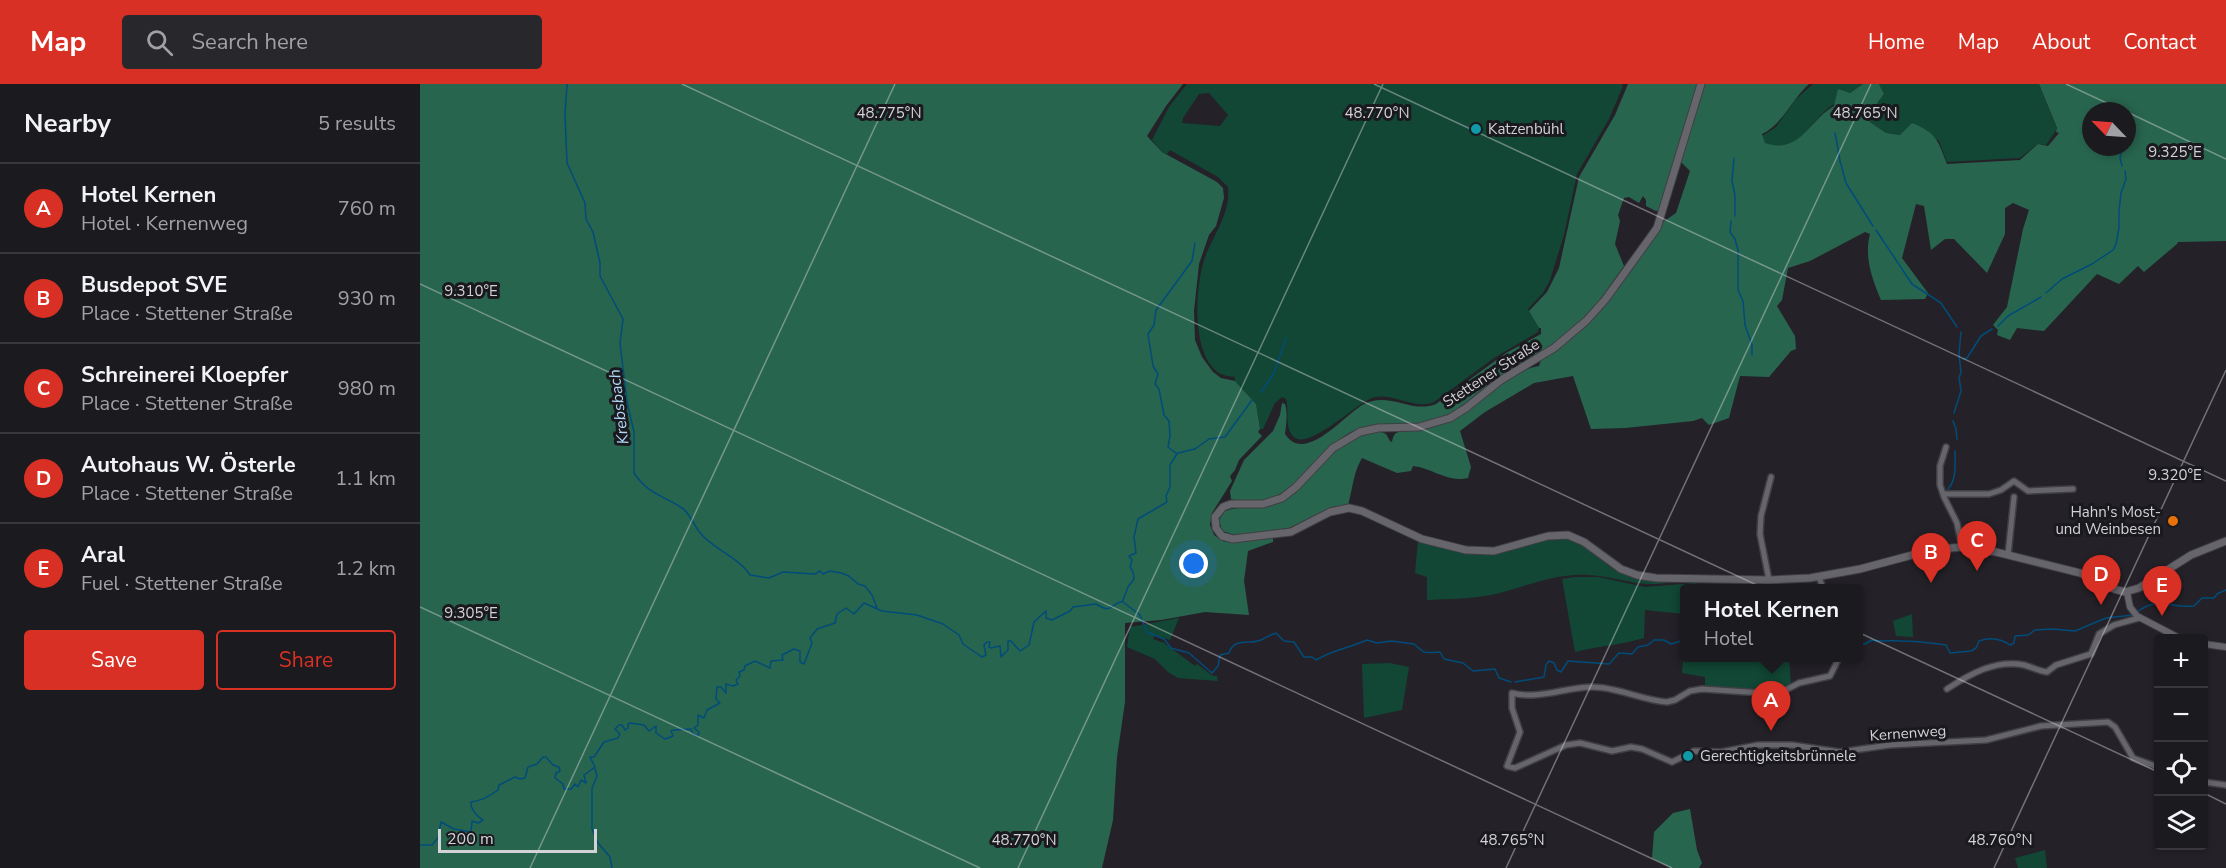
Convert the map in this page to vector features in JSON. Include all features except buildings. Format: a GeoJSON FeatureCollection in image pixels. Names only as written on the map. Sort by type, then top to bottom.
{"type":"FeatureCollection","features":[{"type":"Feature","properties":{"kind":"main road","name":"Stettener Straße"},"geometry":{"type":"LineString","coordinates":[[1701,84],[1657,228],[1601,306],[1579,329],[1554,348],[1501,380],[1450,418],[1419,427],[1378,428],[1360,432],[1333,448],[1294,489],[1282,498],[1259,505],[1229,505],[1219,511],[1215,519],[1220,535],[1237,539],[1291,532],[1330,512],[1352,508],[1434,543],[1461,550],[1481,552],[1508,548],[1548,536],[1565,535],[1584,542],[1626,571],[1655,578],[1769,580],[1819,576],[1860,569],[1925,551],[1962,547],[2008,555],[2080,573],[2114,589],[2127,592]]}},
{"type":"Feature","properties":{"kind":"main road"},"geometry":{"type":"LineString","coordinates":[[2127,592],[2153,581],[2191,555],[2226,541]]}},
{"type":"Feature","properties":{"kind":"street"},"geometry":{"type":"LineString","coordinates":[[1946,447],[1939,470],[1943,494],[1957,523],[1962,547]]}},
{"type":"Feature","properties":{"kind":"street"},"geometry":{"type":"LineString","coordinates":[[1769,580],[1760,534],[1761,516],[1771,477]]}},
{"type":"Feature","properties":{"kind":"street"},"geometry":{"type":"LineString","coordinates":[[1943,494],[1990,494],[2001,490],[2013,481],[2028,491],[2073,489]]}},
{"type":"Feature","properties":{"kind":"street"},"geometry":{"type":"LineString","coordinates":[[2008,555],[2014,497]]}},
{"type":"Feature","properties":{"kind":"street"},"geometry":{"type":"LineString","coordinates":[[1819,576],[1822,584]]}},
{"type":"Feature","properties":{"kind":"street"},"geometry":{"type":"LineString","coordinates":[[2127,592],[2136,615],[2170,634]]}},
{"type":"Feature","properties":{"kind":"street"},"geometry":{"type":"LineString","coordinates":[[1947,689],[1977,671],[1994,666],[2020,664],[2047,672],[2057,664],[2091,654],[2096,637],[2103,631],[2136,615]]}},
{"type":"Feature","properties":{"kind":"street"},"geometry":{"type":"LineString","coordinates":[[2208,645],[2226,647]]}},
{"type":"Feature","properties":{"kind":"street","name":"Kernenweg"},"geometry":{"type":"LineString","coordinates":[[1837,662],[1830,676],[1799,683],[1775,694],[1702,689],[1665,702],[1613,689],[1595,687],[1540,694],[1512,693],[1512,708],[1520,730],[1507,766],[1515,768],[1566,745],[1580,743],[1612,751],[1631,747],[1642,749],[1672,762],[1694,751],[1723,752],[1758,745],[1794,745],[1842,752],[1890,745],[1986,740],[2055,724],[2109,722],[2115,727],[2130,755],[2154,766]]}},
{"type":"Feature","properties":{"kind":"street"},"geometry":{"type":"LineString","coordinates":[[2208,783],[2226,785]]}},
{"type":"Feature","properties":{"kind":"green space"},"geometry":{"type":"Polygon","coordinates":[[[420,84],[1183,84],[1147,136],[1162,152],[1217,182],[1223,188],[1224,198],[1216,226],[1209,235],[1199,264],[1194,311],[1195,340],[1202,357],[1213,372],[1221,378],[1235,381],[1256,404],[1260,429],[1258,432],[1262,436],[1239,460],[1230,476],[1232,481],[1212,513],[1210,525],[1214,535],[1223,541],[1232,543],[1273,538],[1273,542],[1248,551],[1244,581],[1249,615],[1205,612],[1161,620],[1125,623],[1125,702],[1117,757],[1113,820],[1102,868],[420,868],[420,84]]]}},
{"type":"Feature","properties":{"kind":"green space","name":"Katzenbühl"},"geometry":{"type":"Polygon","coordinates":[[[1187,84],[1622,84],[1623,86],[1609,119],[1577,174],[1564,235],[1550,280],[1543,293],[1528,309],[1539,328],[1538,332],[1494,358],[1434,402],[1419,404],[1390,397],[1375,397],[1320,433],[1299,439],[1290,431],[1286,399],[1282,397],[1275,403],[1263,429],[1260,429],[1256,404],[1235,381],[1235,377],[1221,374],[1211,365],[1204,353],[1198,320],[1199,284],[1205,257],[1227,205],[1228,187],[1218,177],[1170,150],[1167,154],[1162,152],[1152,140],[1169,107],[1187,84]],[[1209,93],[1199,94],[1182,123],[1220,126],[1228,115],[1209,93]]]}},
{"type":"Feature","properties":{"kind":"green space"},"geometry":{"type":"Polygon","coordinates":[[[1628,84],[1698,84],[1660,210],[1656,211],[1646,206],[1643,196],[1639,203],[1629,197],[1624,198],[1618,215],[1620,221],[1615,244],[1624,266],[1582,321],[1562,338],[1496,379],[1445,416],[1425,423],[1382,424],[1361,428],[1338,441],[1292,486],[1279,494],[1265,500],[1231,499],[1230,491],[1244,460],[1273,431],[1282,403],[1285,404],[1286,412],[1285,434],[1293,442],[1303,444],[1324,435],[1364,404],[1373,401],[1391,401],[1418,406],[1436,404],[1506,353],[1541,334],[1541,328],[1529,311],[1547,292],[1559,268],[1579,177],[1615,115],[1628,84]]]}},
{"type":"Feature","properties":{"kind":"green space"},"geometry":{"type":"Polygon","coordinates":[[[1704,84],[1809,84],[1782,118],[1762,134],[1765,143],[1777,145],[1796,140],[1834,106],[1838,89],[1850,93],[1863,84],[1879,84],[1884,94],[1870,122],[1886,133],[1900,135],[1912,123],[1927,130],[1936,139],[1947,164],[2020,160],[2038,144],[2048,146],[2059,133],[2056,132],[2057,128],[2039,84],[2226,84],[2226,241],[2178,242],[2144,272],[2138,266],[2119,284],[2097,274],[2044,331],[2017,328],[2010,340],[1997,335],[1998,330],[1993,325],[2007,307],[2029,210],[2013,203],[2005,208],[2005,234],[1987,273],[1954,239],[1945,239],[1931,250],[1924,206],[1916,204],[1902,258],[1928,293],[1925,299],[1881,300],[1868,259],[1870,234],[1865,232],[1810,261],[1788,268],[1782,300],[1777,306],[1795,336],[1796,349],[1791,351],[1769,377],[1740,376],[1729,418],[1709,425],[1702,418],[1693,421],[1625,428],[1591,429],[1573,376],[1534,383],[1485,412],[1460,431],[1471,467],[1468,478],[1454,479],[1413,466],[1411,471],[1397,473],[1362,458],[1355,475],[1348,505],[1332,507],[1289,528],[1235,535],[1222,531],[1219,520],[1225,511],[1270,505],[1285,500],[1332,455],[1359,435],[1373,431],[1386,434],[1392,442],[1396,433],[1442,424],[1458,415],[1502,382],[1526,369],[1539,366],[1541,360],[1584,327],[1609,299],[1628,270],[1652,241],[1663,222],[1676,213],[1690,171],[1681,162],[1704,84]]]}},
{"type":"Feature","properties":{"kind":"green space"},"geometry":{"type":"Polygon","coordinates":[[[1813,84],[1863,84],[1828,108],[1805,133],[1792,143],[1776,146],[1765,143],[1762,136],[1776,127],[1796,99],[1813,84]]]}},
{"type":"Feature","properties":{"kind":"green space"},"geometry":{"type":"Polygon","coordinates":[[[1879,84],[2039,84],[2057,129],[2046,145],[2038,144],[2020,158],[1947,162],[1939,141],[1912,123],[1901,135],[1886,133],[1870,122],[1884,94],[1879,84]]]}},
{"type":"Feature","properties":{"kind":"green space"},"geometry":{"type":"Polygon","coordinates":[[[1562,538],[1585,547],[1625,575],[1671,582],[1647,584],[1600,576],[1576,575],[1554,578],[1483,596],[1427,600],[1427,577],[1415,573],[1418,540],[1471,554],[1493,554],[1562,538]]]}},
{"type":"Feature","properties":{"kind":"green space"},"geometry":{"type":"Polygon","coordinates":[[[1598,577],[1645,587],[1680,584],[1680,614],[1645,610],[1644,638],[1575,652],[1562,579],[1598,577]]]}},
{"type":"Feature","properties":{"kind":"green space"},"geometry":{"type":"Polygon","coordinates":[[[1912,614],[1913,637],[1896,636],[1893,621],[1912,614]]]}},
{"type":"Feature","properties":{"kind":"green space"},"geometry":{"type":"Polygon","coordinates":[[[1179,618],[1170,640],[1155,635],[1153,639],[1164,643],[1195,666],[1197,664],[1213,676],[1217,676],[1218,681],[1178,678],[1155,659],[1127,647],[1130,627],[1179,618]]]}},
{"type":"Feature","properties":{"kind":"green space"},"geometry":{"type":"Polygon","coordinates":[[[1683,662],[1789,662],[1791,685],[1780,692],[1705,688],[1705,677],[1682,673],[1683,662]]]}},
{"type":"Feature","properties":{"kind":"green space"},"geometry":{"type":"Polygon","coordinates":[[[1390,663],[1409,667],[1402,710],[1364,718],[1362,664],[1390,663]]]}},
{"type":"Feature","properties":{"kind":"green space"},"geometry":{"type":"Polygon","coordinates":[[[1690,809],[1697,850],[1702,863],[1699,868],[1671,868],[1652,858],[1654,832],[1673,813],[1690,809]]]}},
{"type":"Feature","properties":{"kind":"green space"},"geometry":{"type":"Polygon","coordinates":[[[2045,850],[2047,868],[2018,868],[2015,858],[2045,850]]]}},
{"type":"Feature","properties":{"kind":"waterway","name":"Krebsbach"},"geometry":{"type":"LineString","coordinates":[[567,84],[565,114],[567,163],[585,203],[586,219],[593,232],[600,263],[600,276],[623,319],[620,343],[627,402],[634,432],[634,473],[650,490],[685,510],[706,539],[740,564],[750,575],[769,578],[783,572],[815,574],[820,571],[823,574],[830,571],[841,573],[865,586],[872,595],[877,608]]}},
{"type":"Feature","properties":{"kind":"waterway"},"geometry":{"type":"LineString","coordinates":[[1835,133],[1846,183],[1873,226]]}},
{"type":"Feature","properties":{"kind":"waterway"},"geometry":{"type":"LineString","coordinates":[[2120,156],[2122,166]]}},
{"type":"Feature","properties":{"kind":"waterway"},"geometry":{"type":"LineString","coordinates":[[1734,158],[1732,181],[1735,216]]}},
{"type":"Feature","properties":{"kind":"waterway"},"geometry":{"type":"LineString","coordinates":[[2046,293],[2062,279],[2113,250],[2119,228],[2121,193],[2126,179],[2125,171]]}},
{"type":"Feature","properties":{"kind":"waterway"},"geometry":{"type":"LineString","coordinates":[[1731,221],[1730,232],[1738,250],[1738,290],[1743,301],[1745,325],[1752,345],[1752,355]]}},
{"type":"Feature","properties":{"kind":"waterway"},"geometry":{"type":"LineString","coordinates":[[1876,230],[1912,284],[1941,303],[1957,327]]}},
{"type":"Feature","properties":{"kind":"waterway"},"geometry":{"type":"LineString","coordinates":[[1123,600],[1134,579],[1130,567],[1132,560],[1129,556],[1136,553],[1134,537],[1138,519],[1167,502],[1170,465],[1177,454],[1168,447],[1169,421],[1164,415],[1159,389],[1155,384],[1158,374],[1153,366],[1148,334],[1154,325],[1156,310],[1192,261],[1195,243]]}},
{"type":"Feature","properties":{"kind":"waterway"},"geometry":{"type":"LineString","coordinates":[[1998,326],[2008,316],[2041,297]]}},
{"type":"Feature","properties":{"kind":"waterway"},"geometry":{"type":"LineString","coordinates":[[1963,359],[1967,358],[1981,336],[1992,329]]}},
{"type":"Feature","properties":{"kind":"waterway"},"geometry":{"type":"LineString","coordinates":[[1954,413],[1961,391],[1959,377],[1961,373],[1959,354],[1961,332]]}},
{"type":"Feature","properties":{"kind":"waterway"},"geometry":{"type":"LineString","coordinates":[[1261,392],[1274,373],[1286,338]]}},
{"type":"Feature","properties":{"kind":"waterway"},"geometry":{"type":"LineString","coordinates":[[1178,453],[1195,449],[1209,439],[1225,437],[1252,400]]}},
{"type":"Feature","properties":{"kind":"waterway"},"geometry":{"type":"LineString","coordinates":[[1953,421],[1957,439]]}},
{"type":"Feature","properties":{"kind":"waterway"},"geometry":{"type":"LineString","coordinates":[[1948,489],[1954,476],[1955,451]]}},
{"type":"Feature","properties":{"kind":"waterway"},"geometry":{"type":"LineString","coordinates":[[2137,612],[2158,603],[2194,606],[2202,598],[2214,598],[2226,590]]}},
{"type":"Feature","properties":{"kind":"waterway"},"geometry":{"type":"LineString","coordinates":[[420,845],[432,845],[438,838],[441,822],[454,829],[471,832],[472,821],[478,823],[483,820],[474,812],[471,802],[489,796],[498,790],[499,785],[515,777],[525,778],[528,767],[537,764],[543,757],[559,767],[560,771],[556,773],[555,778],[563,784],[564,789],[571,789],[575,784],[578,787],[581,780],[586,783],[584,775],[595,767],[590,757],[594,757],[604,742],[618,738],[620,734],[615,729],[619,725],[622,725],[625,730],[630,723],[644,725],[649,731],[656,726],[656,733],[665,739],[673,736],[671,731],[677,730],[691,729],[693,734],[698,736],[699,732],[694,728],[698,725],[698,715],[704,718],[707,710],[720,703],[716,699],[717,687],[721,687],[726,693],[726,684],[733,686],[738,684],[736,680],[740,676],[739,672],[744,670],[745,666],[755,661],[770,668],[771,661],[783,660],[782,655],[794,649],[800,651],[800,662],[804,664],[812,643],[810,638],[817,629],[835,623],[837,614],[846,608],[854,614],[864,603],[882,611],[917,615],[943,624],[959,635],[963,644],[982,657],[986,655],[984,645],[987,642],[990,642],[989,647],[991,648],[1000,646],[1001,657],[1008,650],[1008,641],[1011,641],[1020,651],[1029,645],[1034,622],[1046,611],[1046,618],[1052,620],[1070,611],[1073,607],[1096,604],[1108,609],[1123,601]]}},
{"type":"Feature","properties":{"kind":"waterway"},"geometry":{"type":"LineString","coordinates":[[1123,602],[1140,615],[1147,632],[1164,639],[1171,648],[1189,653],[1212,673],[1218,666],[1220,655],[1229,653],[1231,648],[1238,643],[1261,640],[1276,633],[1284,641],[1294,642],[1304,657],[1312,657],[1316,660],[1367,640],[1377,643],[1391,641],[1414,644],[1426,652],[1440,652],[1444,659],[1463,663],[1473,671],[1495,669],[1499,678],[1511,682]]}},
{"type":"Feature","properties":{"kind":"waterway"},"geometry":{"type":"LineString","coordinates":[[1863,644],[1872,640],[1913,641],[1946,645],[1950,653],[1971,651],[1976,648],[1979,641],[1987,639],[2003,641],[2010,645],[2014,643],[2015,636],[2028,635],[2035,630],[2075,631],[2106,618],[2133,615]]}},
{"type":"Feature","properties":{"kind":"waterway"},"geometry":{"type":"LineString","coordinates":[[1515,682],[1544,677],[1549,661],[1554,663],[1557,670],[1561,672],[1568,661],[1609,664],[1619,653],[1632,654],[1638,647],[1648,645],[1654,640],[1664,640],[1671,644],[1680,641]]}},
{"type":"Feature","properties":{"kind":"waterway"},"geometry":{"type":"LineString","coordinates":[[595,769],[597,776],[592,788],[592,829],[598,843],[610,857],[612,868]]}},
{"type":"Feature","properties":{"kind":"place","name":"Katzenbühl"},"geometry":{"type":"Point","coordinates":[1476,129]}},
{"type":"Feature","properties":{"kind":"place","name":"Hahn's Most- und Weinbesen"},"geometry":{"type":"Point","coordinates":[2173,521]}},
{"type":"Feature","properties":{"kind":"place","name":"Schreinerei Kloepfer"},"geometry":{"type":"Point","coordinates":[1977,571]}},
{"type":"Feature","properties":{"kind":"place","name":"Busdepot SVE"},"geometry":{"type":"Point","coordinates":[1931,583]}},
{"type":"Feature","properties":{"kind":"place","name":"Autohaus W. Österle"},"geometry":{"type":"Point","coordinates":[2101,605]}},
{"type":"Feature","properties":{"kind":"place","name":"Aral"},"geometry":{"type":"Point","coordinates":[2162,616]}},
{"type":"Feature","properties":{"kind":"place","name":"Hotel Kernen"},"geometry":{"type":"Point","coordinates":[1771,731]}},
{"type":"Feature","properties":{"kind":"place","name":"Gerechtigkeitsbrünnele"},"geometry":{"type":"Point","coordinates":[1688,756]}}]}
